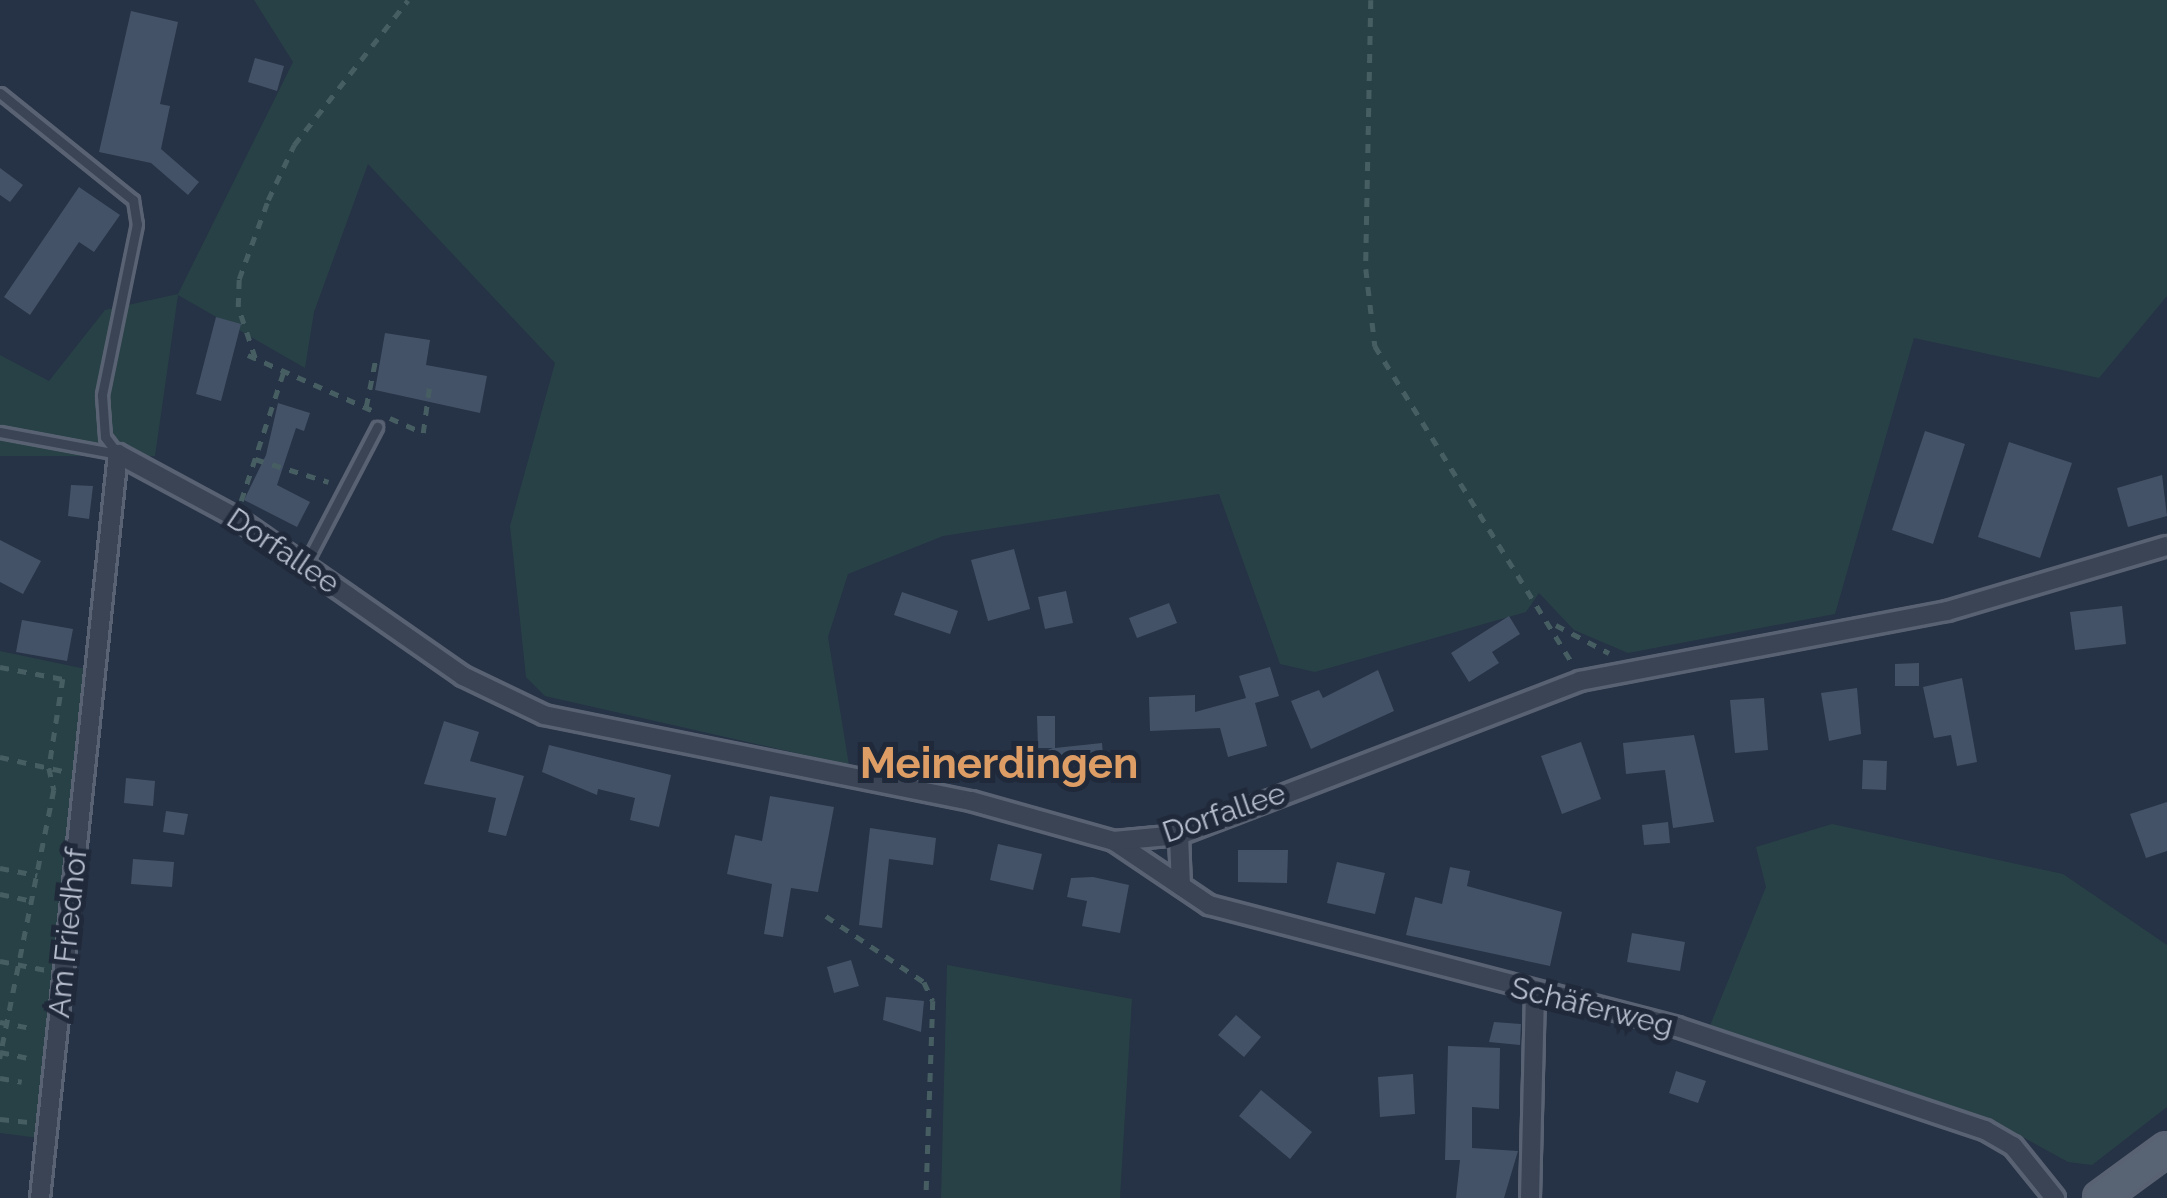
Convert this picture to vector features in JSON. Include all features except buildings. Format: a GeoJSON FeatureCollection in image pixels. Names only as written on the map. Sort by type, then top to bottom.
{"type":"FeatureCollection","features":[{"type":"Feature","properties":{"kind":"main road"},"geometry":{"type":"LineString","coordinates":[[2100,1198],[2167,1149]]}},
{"type":"Feature","properties":{"kind":"street","name":"Dorfallee"},"geometry":{"type":"LineString","coordinates":[[118,454],[235,518],[463,676],[544,715],[970,801],[1114,841],[1179,835],[1580,681],[1947,610],[2167,546]]}},
{"type":"Feature","properties":{"kind":"street","name":"Am Friedhof"},"geometry":{"type":"LineString","coordinates":[[40,1198],[118,454]]}},
{"type":"Feature","properties":{"kind":"street"},"geometry":{"type":"LineString","coordinates":[[1179,835],[1181,886]]}},
{"type":"Feature","properties":{"kind":"street","name":"Schäferweg"},"geometry":{"type":"LineString","coordinates":[[1114,841],[1209,905],[1535,995],[1677,1027],[1984,1130],[2012,1146],[2055,1198]]}},
{"type":"Feature","properties":{"kind":"street"},"geometry":{"type":"LineString","coordinates":[[1530,1198],[1535,995]]}},
{"type":"Feature","properties":{"kind":"lane"},"geometry":{"type":"LineString","coordinates":[[0,93],[133,200],[137,224],[102,395],[105,437],[118,454]]}},
{"type":"Feature","properties":{"kind":"lane"},"geometry":{"type":"LineString","coordinates":[[305,565],[377,427]]}},
{"type":"Feature","properties":{"kind":"lane"},"geometry":{"type":"LineString","coordinates":[[0,432],[118,454]]}},
{"type":"Feature","properties":{"kind":"path"},"geometry":{"type":"LineString","coordinates":[[408,0],[294,145],[239,279],[238,307],[251,357],[423,433],[430,382]]}},
{"type":"Feature","properties":{"kind":"path"},"geometry":{"type":"LineString","coordinates":[[1371,0],[1369,327],[1390,376],[1556,625],[1580,681]]}},
{"type":"Feature","properties":{"kind":"path"},"geometry":{"type":"LineString","coordinates":[[366,407],[375,362]]}},
{"type":"Feature","properties":{"kind":"path"},"geometry":{"type":"LineString","coordinates":[[235,518],[284,370]]}},
{"type":"Feature","properties":{"kind":"path"},"geometry":{"type":"LineString","coordinates":[[255,458],[346,488]]}},
{"type":"Feature","properties":{"kind":"path"},"geometry":{"type":"LineString","coordinates":[[1556,625],[1636,667]]}},
{"type":"Feature","properties":{"kind":"path"},"geometry":{"type":"LineString","coordinates":[[0,667],[63,679],[49,768],[54,790],[0,1054],[28,1058]]}},
{"type":"Feature","properties":{"kind":"path"},"geometry":{"type":"LineString","coordinates":[[0,757],[84,775]]}},
{"type":"Feature","properties":{"kind":"path"},"geometry":{"type":"LineString","coordinates":[[0,868],[37,875]]}},
{"type":"Feature","properties":{"kind":"path"},"geometry":{"type":"LineString","coordinates":[[0,894],[32,901]]}},
{"type":"Feature","properties":{"kind":"path"},"geometry":{"type":"LineString","coordinates":[[826,916],[924,982],[933,1000],[926,1198]]}},
{"type":"Feature","properties":{"kind":"path"},"geometry":{"type":"LineString","coordinates":[[0,961],[64,973]]}},
{"type":"Feature","properties":{"kind":"path"},"geometry":{"type":"LineString","coordinates":[[0,994],[14,997]]}},
{"type":"Feature","properties":{"kind":"path"},"geometry":{"type":"LineString","coordinates":[[4,1023],[32,1028]]}},
{"type":"Feature","properties":{"kind":"path"},"geometry":{"type":"LineString","coordinates":[[0,1078],[22,1082]]}},
{"type":"Feature","properties":{"kind":"path"},"geometry":{"type":"LineString","coordinates":[[0,1119],[47,1124]]}},
{"type":"Feature","properties":{"kind":"green space"},"geometry":{"type":"Polygon","coordinates":[[[254,0],[2167,0],[2167,296],[2099,378],[1914,338],[1835,614],[1628,653],[1574,630],[1539,593],[1526,612],[1315,672],[1280,664],[1219,494],[943,536],[848,574],[828,637],[849,765],[545,696],[526,677],[510,526],[555,363],[368,164],[314,312],[305,368],[178,295],[155,456],[0,456],[0,355],[49,381],[105,310],[178,294],[293,62],[254,0]]]}},
{"type":"Feature","properties":{"kind":"green space"},"geometry":{"type":"Polygon","coordinates":[[[0,651],[100,672],[47,1139],[0,1133],[0,651]]]}},
{"type":"Feature","properties":{"kind":"green space"},"geometry":{"type":"Polygon","coordinates":[[[1832,824],[2063,874],[2167,945],[2167,1107],[2092,1165],[2068,1162],[1988,1118],[1826,1082],[1709,1028],[1766,887],[1756,847],[1832,824]]]}},
{"type":"Feature","properties":{"kind":"green space"},"geometry":{"type":"Polygon","coordinates":[[[947,965],[1132,999],[1120,1198],[941,1198],[947,965]]]}},
{"type":"Feature","properties":{"kind":"district","name":"Meinerdingen"},"geometry":{"type":"Point","coordinates":[999,764]}}]}
